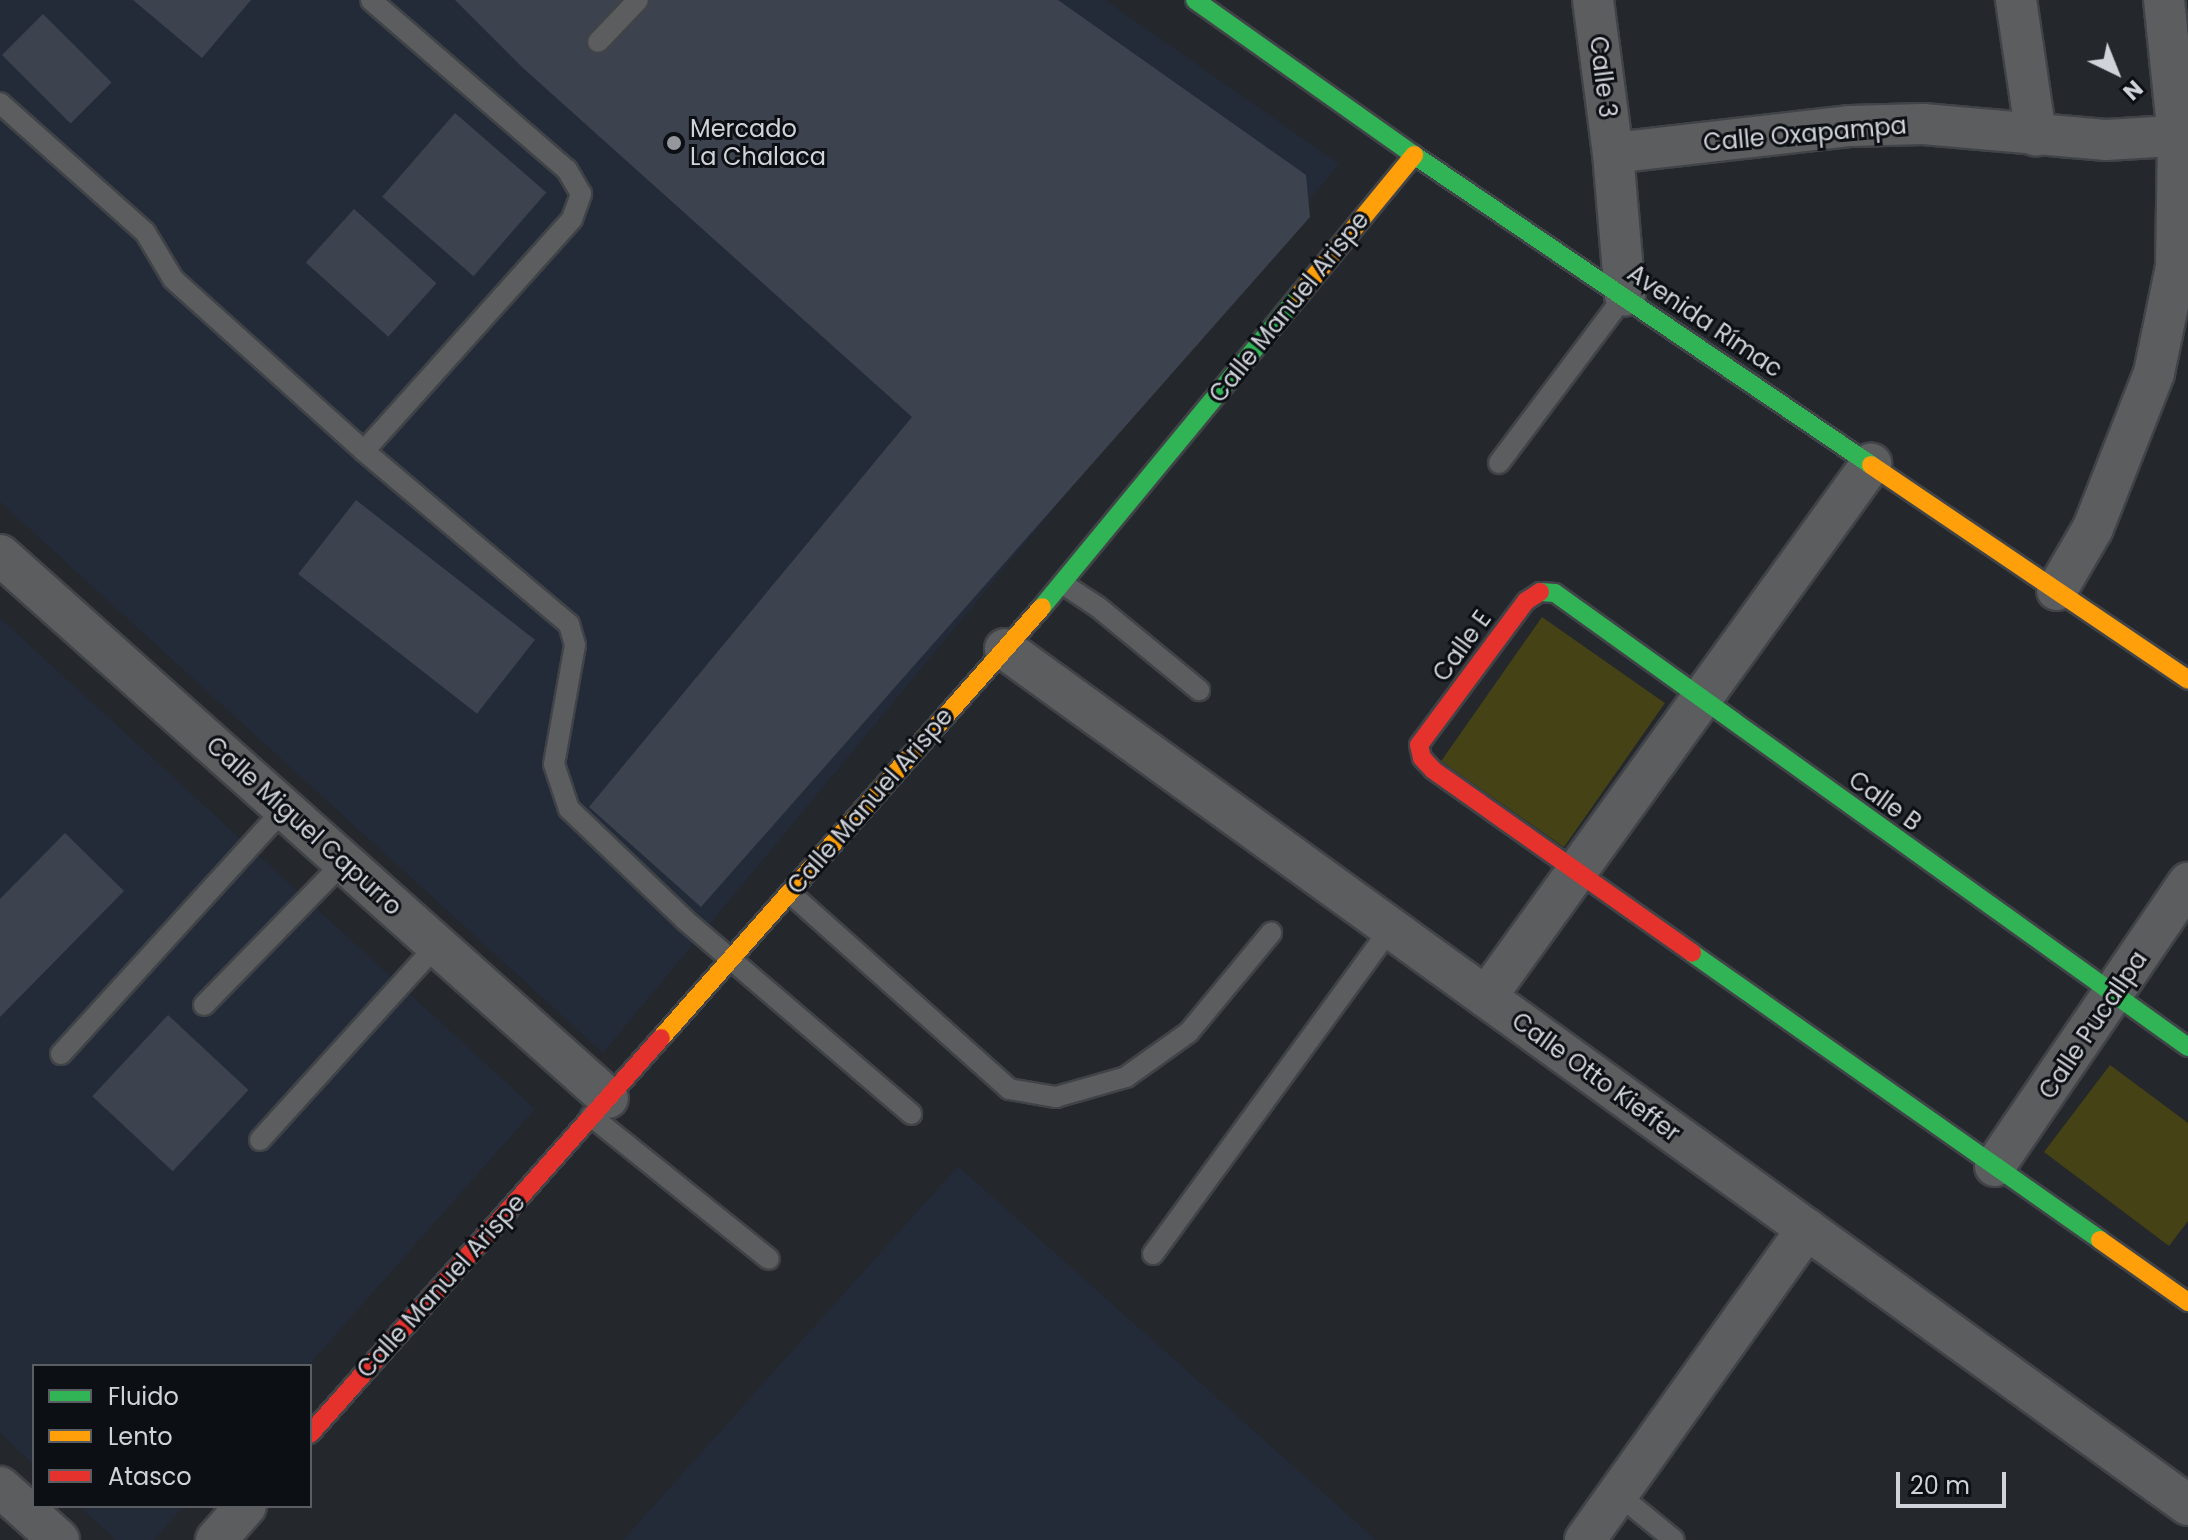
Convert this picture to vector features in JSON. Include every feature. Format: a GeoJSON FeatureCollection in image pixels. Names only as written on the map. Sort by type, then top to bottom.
{"type":"FeatureCollection","features":[{"type":"Feature","properties":{"kind":"street","name":"Avenida Rímac"},"geometry":{"type":"LineString","coordinates":[[1195,0],[1414,155],[1625,295],[2188,680]]}},
{"type":"Feature","properties":{"kind":"street","name":"Calle 3"},"geometry":{"type":"LineString","coordinates":[[1593,0],[1613,153]]}},
{"type":"Feature","properties":{"kind":"street"},"geometry":{"type":"LineString","coordinates":[[2016,0],[2036,136]]}},
{"type":"Feature","properties":{"kind":"street"},"geometry":{"type":"LineString","coordinates":[[2057,590],[2093,528],[2154,373],[2176,267],[2183,136],[2164,0]]}},
{"type":"Feature","properties":{"kind":"street","name":"Calle Oxapampa"},"geometry":{"type":"LineString","coordinates":[[1613,153],[1850,126],[1923,124],[2106,140],[2183,136]]}},
{"type":"Feature","properties":{"kind":"street"},"geometry":{"type":"LineString","coordinates":[[1613,153],[1625,295]]}},
{"type":"Feature","properties":{"kind":"street","name":"Calle Manuel Arispe"},"geometry":{"type":"LineString","coordinates":[[312,1432],[1063,584],[1414,155]]}},
{"type":"Feature","properties":{"kind":"street"},"geometry":{"type":"LineString","coordinates":[[1486,997],[1871,464]]}},
{"type":"Feature","properties":{"kind":"street","name":"Calle Miguel Capurro"},"geometry":{"type":"LineString","coordinates":[[0,555],[437,945],[599,1107]]}},
{"type":"Feature","properties":{"kind":"street","name":"Calle E"},"geometry":{"type":"LineString","coordinates":[[1555,593],[1540,592],[1526,601],[1419,745],[1422,758],[1433,770],[1576,872]]}},
{"type":"Feature","properties":{"kind":"street","name":"Calle B"},"geometry":{"type":"LineString","coordinates":[[1555,593],[2188,1047]]}},
{"type":"Feature","properties":{"kind":"street","name":"Calle Otto Kieffer"},"geometry":{"type":"LineString","coordinates":[[1005,649],[2188,1505]]}},
{"type":"Feature","properties":{"kind":"street"},"geometry":{"type":"LineString","coordinates":[[1576,872],[2187,1300]]}},
{"type":"Feature","properties":{"kind":"street","name":"Calle Pucallpa"},"geometry":{"type":"LineString","coordinates":[[1995,1166],[2114,996],[2188,883]]}},
{"type":"Feature","properties":{"kind":"street"},"geometry":{"type":"LineString","coordinates":[[1585,1540],[1807,1229]]}},
{"type":"Feature","properties":{"kind":"street"},"geometry":{"type":"LineString","coordinates":[[0,1487],[59,1540]]}},
{"type":"Feature","properties":{"kind":"street"},"geometry":{"type":"LineString","coordinates":[[216,1540],[244,1508]]}},
{"type":"Feature","properties":{"kind":"lane"},"geometry":{"type":"LineString","coordinates":[[364,451],[572,219],[581,194],[567,170],[371,0]]}},
{"type":"Feature","properties":{"kind":"lane"},"geometry":{"type":"LineString","coordinates":[[598,42],[638,0]]}},
{"type":"Feature","properties":{"kind":"lane"},"geometry":{"type":"LineString","coordinates":[[0,103],[145,232],[173,279],[364,451],[569,624],[575,645],[554,764],[569,809],[731,958],[911,1114]]}},
{"type":"Feature","properties":{"kind":"lane"},"geometry":{"type":"LineString","coordinates":[[1499,463],[1625,295]]}},
{"type":"Feature","properties":{"kind":"lane"},"geometry":{"type":"LineString","coordinates":[[1063,584],[1098,607],[1199,690]]}},
{"type":"Feature","properties":{"kind":"lane"},"geometry":{"type":"LineString","coordinates":[[61,1054],[284,809]]}},
{"type":"Feature","properties":{"kind":"lane"},"geometry":{"type":"LineString","coordinates":[[204,1005],[344,862]]}},
{"type":"Feature","properties":{"kind":"lane"},"geometry":{"type":"LineString","coordinates":[[790,893],[1009,1089],[1056,1097],[1126,1077],[1189,1032],[1271,933]]}},
{"type":"Feature","properties":{"kind":"lane"},"geometry":{"type":"LineString","coordinates":[[1153,1254],[1391,928]]}},
{"type":"Feature","properties":{"kind":"lane"},"geometry":{"type":"LineString","coordinates":[[260,1140],[437,945]]}},
{"type":"Feature","properties":{"kind":"lane"},"geometry":{"type":"LineString","coordinates":[[599,1107],[769,1259]]}},
{"type":"Feature","properties":{"kind":"lane"},"geometry":{"type":"LineString","coordinates":[[1618,1494],[1674,1540]]}},
{"type":"Feature","properties":{"kind":"shaded area"},"geometry":{"type":"Polygon","coordinates":[[[0,0],[1105,0],[1339,164],[603,1053],[0,502],[0,0]]]}},
{"type":"Feature","properties":{"kind":"shaded area"},"geometry":{"type":"Polygon","coordinates":[[[1542,617],[1665,703],[1564,847],[1441,761],[1542,617]]]}},
{"type":"Feature","properties":{"kind":"shaded area"},"geometry":{"type":"Polygon","coordinates":[[[0,618],[535,1109],[310,1364],[32,1364],[32,1463],[0,1433],[0,618]]]}},
{"type":"Feature","properties":{"kind":"shaded area"},"geometry":{"type":"Polygon","coordinates":[[[2110,1065],[2188,1123],[2188,1221],[2169,1246],[2044,1152],[2110,1065]]]}},
{"type":"Feature","properties":{"kind":"shaded area"},"geometry":{"type":"Polygon","coordinates":[[[958,1166],[1376,1540],[623,1540],[958,1166]]]}},
{"type":"Feature","properties":{"kind":"shaded area"},"geometry":{"type":"Polygon","coordinates":[[[81,1508],[182,1508],[154,1540],[116,1540],[81,1508]]]}},
{"type":"Feature","properties":{"kind":"building"},"geometry":{"type":"Polygon","coordinates":[[[133,0],[251,0],[202,58],[133,0]]]}},
{"type":"Feature","properties":{"kind":"building"},"geometry":{"type":"Polygon","coordinates":[[[455,0],[1058,0],[1306,175],[1310,217],[701,907],[589,807],[912,417],[523,68],[455,0]]]}},
{"type":"Feature","properties":{"kind":"building"},"geometry":{"type":"Polygon","coordinates":[[[43,14],[112,83],[71,124],[2,55],[43,14]]]}},
{"type":"Feature","properties":{"kind":"building"},"geometry":{"type":"Polygon","coordinates":[[[455,113],[546,192],[473,276],[382,197],[455,113]]]}},
{"type":"Feature","properties":{"kind":"building"},"geometry":{"type":"Polygon","coordinates":[[[354,209],[436,283],[388,337],[306,263],[354,209]]]}},
{"type":"Feature","properties":{"kind":"building"},"geometry":{"type":"Polygon","coordinates":[[[356,500],[535,640],[477,714],[298,574],[356,500]]]}},
{"type":"Feature","properties":{"kind":"building"},"geometry":{"type":"Polygon","coordinates":[[[65,833],[124,891],[0,1017],[0,899],[65,833]]]}},
{"type":"Feature","properties":{"kind":"building"},"geometry":{"type":"Polygon","coordinates":[[[168,1015],[248,1090],[173,1171],[92,1096],[168,1015]]]}},
{"type":"Feature","properties":{"kind":"traffic: fast"},"geometry":{"type":"LineString","coordinates":[[1195,0],[1414,155],[1871,465]]}},
{"type":"Feature","properties":{"kind":"traffic: fast"},"geometry":{"type":"LineString","coordinates":[[1042,607],[1300,294]]}},
{"type":"Feature","properties":{"kind":"traffic: fast"},"geometry":{"type":"LineString","coordinates":[[1540,592],[1555,593],[2188,1047]]}},
{"type":"Feature","properties":{"kind":"traffic: fast"},"geometry":{"type":"LineString","coordinates":[[1692,953],[2100,1240]]}},
{"type":"Feature","properties":{"kind":"traffic: slow"},"geometry":{"type":"LineString","coordinates":[[1300,294],[1414,155]]}},
{"type":"Feature","properties":{"kind":"traffic: slow"},"geometry":{"type":"LineString","coordinates":[[1871,465],[2188,680]]}},
{"type":"Feature","properties":{"kind":"traffic: slow"},"geometry":{"type":"LineString","coordinates":[[661,1038],[1042,607]]}},
{"type":"Feature","properties":{"kind":"traffic: slow"},"geometry":{"type":"LineString","coordinates":[[2100,1240],[2188,1302]]}},
{"type":"Feature","properties":{"kind":"traffic: jam"},"geometry":{"type":"LineString","coordinates":[[1540,592],[1526,601],[1419,745],[1422,758],[1433,770],[1692,953]]}},
{"type":"Feature","properties":{"kind":"traffic: jam"},"geometry":{"type":"LineString","coordinates":[[312,1432],[661,1038]]}},
{"type":"Feature","properties":{"kind":"place","name":"Mercado La Chalaca"},"geometry":{"type":"Point","coordinates":[674,143]}}]}
